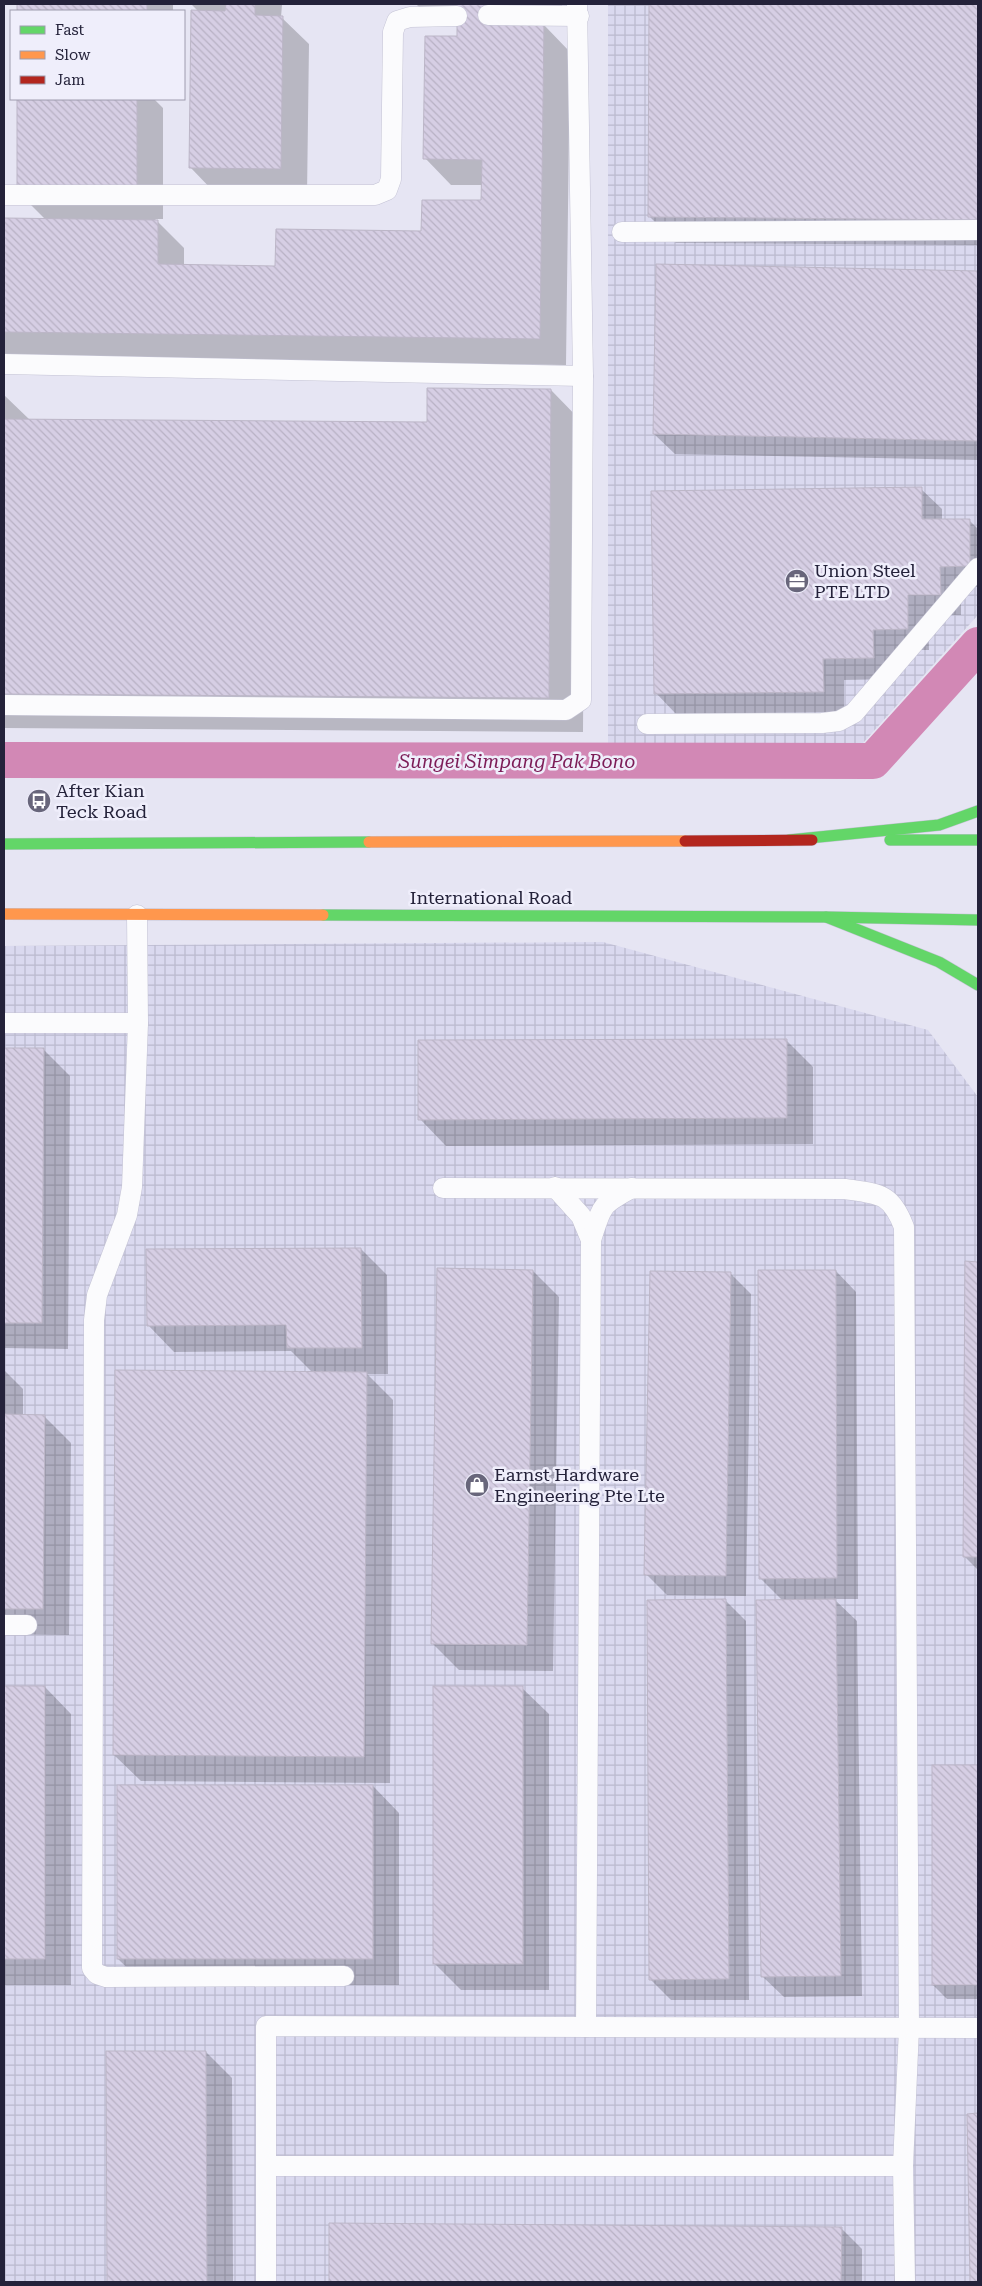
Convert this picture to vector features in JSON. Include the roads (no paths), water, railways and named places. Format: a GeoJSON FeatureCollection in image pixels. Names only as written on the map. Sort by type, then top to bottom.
{"type":"FeatureCollection","features":[{"type":"Feature","properties":{"kind":"main road"},"geometry":{"type":"LineString","coordinates":[[789,840],[939,825],[978,811]]}},
{"type":"Feature","properties":{"kind":"main road"},"geometry":{"type":"LineString","coordinates":[[4,844],[978,840]]}},
{"type":"Feature","properties":{"kind":"main road","name":"International Road"},"geometry":{"type":"LineString","coordinates":[[4,914],[826,917],[978,920]]}},
{"type":"Feature","properties":{"kind":"main road"},"geometry":{"type":"LineString","coordinates":[[826,917],[939,962],[978,985]]}},
{"type":"Feature","properties":{"kind":"lane"},"geometry":{"type":"LineString","coordinates":[[4,704],[566,710],[572,708],[581,700],[583,376],[578,10],[488,15]]}},
{"type":"Feature","properties":{"kind":"lane"},"geometry":{"type":"LineString","coordinates":[[4,196],[375,195],[381,193],[387,190],[392,179],[393,32],[397,21],[410,16],[457,16]]}},
{"type":"Feature","properties":{"kind":"lane"},"geometry":{"type":"LineString","coordinates":[[622,232],[978,230]]}},
{"type":"Feature","properties":{"kind":"lane"},"geometry":{"type":"LineString","coordinates":[[4,364],[583,376]]}},
{"type":"Feature","properties":{"kind":"lane"},"geometry":{"type":"LineString","coordinates":[[647,724],[822,723],[839,721],[854,712],[978,568]]}},
{"type":"Feature","properties":{"kind":"lane"},"geometry":{"type":"LineString","coordinates":[[137,915],[138,1024],[132,1187],[127,1214],[97,1295],[94,1320],[92,1968],[97,1974],[106,1977],[344,1976]]}},
{"type":"Feature","properties":{"kind":"lane"},"geometry":{"type":"LineString","coordinates":[[4,1023],[138,1024]]}},
{"type":"Feature","properties":{"kind":"lane"},"geometry":{"type":"LineString","coordinates":[[555,1187],[581,1216],[591,1240]]}},
{"type":"Feature","properties":{"kind":"lane"},"geometry":{"type":"LineString","coordinates":[[586,2028],[591,1240],[601,1209],[612,1199],[634,1187]]}},
{"type":"Feature","properties":{"kind":"lane"},"geometry":{"type":"LineString","coordinates":[[443,1188],[845,1189],[876,1194],[896,1206],[904,1227],[909,2028],[902,2166],[905,2282]]}},
{"type":"Feature","properties":{"kind":"lane"},"geometry":{"type":"LineString","coordinates":[[4,1625],[27,1625]]}},
{"type":"Feature","properties":{"kind":"lane"},"geometry":{"type":"LineString","coordinates":[[266,2282],[266,2026],[978,2028]]}},
{"type":"Feature","properties":{"kind":"lane"},"geometry":{"type":"LineString","coordinates":[[266,2166],[902,2166]]}},
{"type":"Feature","properties":{"kind":"waterway","name":"Sungei Simpang Pak Bono"},"geometry":{"type":"LineString","coordinates":[[4,760],[873,761],[978,645]]}},
{"type":"Feature","properties":{"kind":"place","name":"Union Steel PTE LTD"},"geometry":{"type":"Point","coordinates":[797,581]}},
{"type":"Feature","properties":{"kind":"place","name":"After Kian Teck Road"},"geometry":{"type":"Point","coordinates":[39,801]}},
{"type":"Feature","properties":{"kind":"place","name":"Earnst Hardware Engineering Pte Lte"},"geometry":{"type":"Point","coordinates":[477,1485]}}]}
